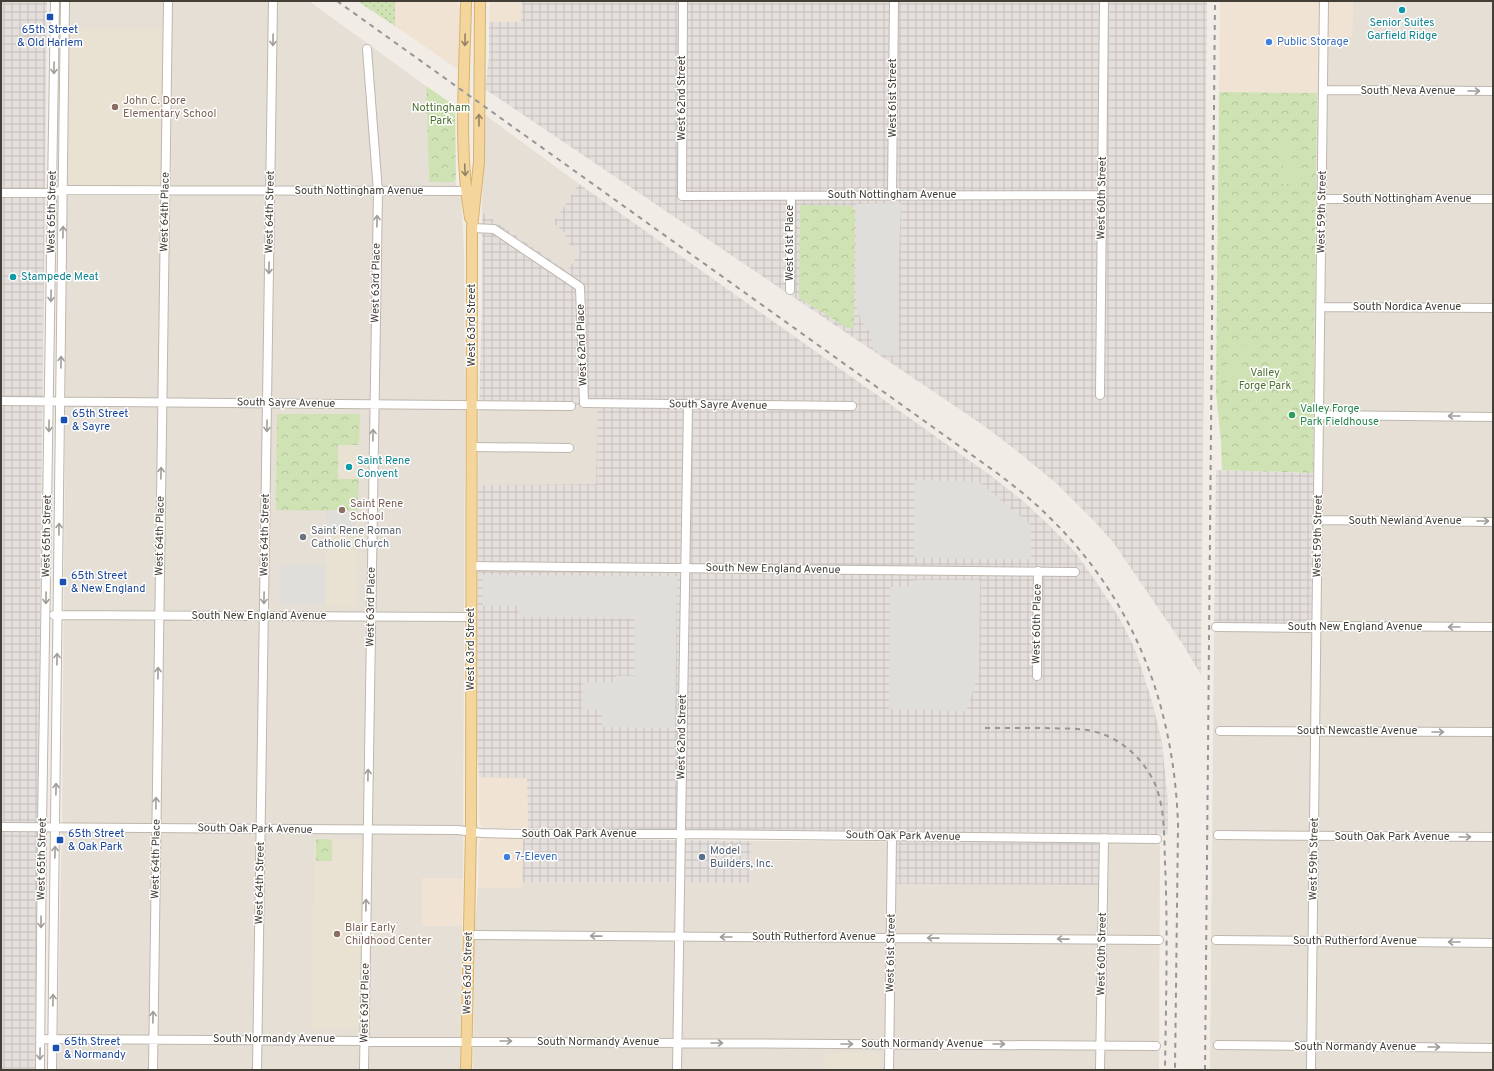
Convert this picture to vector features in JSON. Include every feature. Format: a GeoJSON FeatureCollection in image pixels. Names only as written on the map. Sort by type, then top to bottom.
{"type":"FeatureCollection","features":[{"type":"Feature","properties":{"kind":"main road","name":"West 63rd Street"},"geometry":{"type":"LineString","coordinates":[[466,1],[464,144],[466,191],[472,228]]}},
{"type":"Feature","properties":{"kind":"main road","name":"West 63rd Street"},"geometry":{"type":"LineString","coordinates":[[466,1070],[471,832],[472,228],[479,162],[480,1]]}},
{"type":"Feature","properties":{"kind":"street","name":"West 65th Street"},"geometry":{"type":"LineString","coordinates":[[40,1070],[42,827],[55,1]]}},
{"type":"Feature","properties":{"kind":"street","name":"West 65th Street"},"geometry":{"type":"LineString","coordinates":[[52,1070],[65,1]]}},
{"type":"Feature","properties":{"kind":"street","name":"West 64th Place"},"geometry":{"type":"LineString","coordinates":[[153,1070],[168,1]]}},
{"type":"Feature","properties":{"kind":"street","name":"West 64th Street"},"geometry":{"type":"LineString","coordinates":[[257,1070],[273,1]]}},
{"type":"Feature","properties":{"kind":"street","name":"West 62nd Street"},"geometry":{"type":"LineString","coordinates":[[682,196],[683,1]]}},
{"type":"Feature","properties":{"kind":"street","name":"West 61st Street"},"geometry":{"type":"LineString","coordinates":[[892,195],[894,1]]}},
{"type":"Feature","properties":{"kind":"street","name":"West 60th Street"},"geometry":{"type":"LineString","coordinates":[[1100,395],[1104,1]]}},
{"type":"Feature","properties":{"kind":"street","name":"West 59th Street"},"geometry":{"type":"LineString","coordinates":[[1311,1070],[1324,1]]}},
{"type":"Feature","properties":{"kind":"street","name":"West 63rd Place"},"geometry":{"type":"LineString","coordinates":[[364,1070],[370,617],[378,192],[367,49]]}},
{"type":"Feature","properties":{"kind":"street","name":"South Neva Avenue"},"geometry":{"type":"LineString","coordinates":[[1323,90],[1493,91]]}},
{"type":"Feature","properties":{"kind":"street","name":"South Nottingham Avenue"},"geometry":{"type":"LineString","coordinates":[[1,192],[52,192],[63,190],[270,190],[378,192],[477,191]]}},
{"type":"Feature","properties":{"kind":"street","name":"South Nottingham Avenue"},"geometry":{"type":"LineString","coordinates":[[682,196],[1102,195]]}},
{"type":"Feature","properties":{"kind":"street","name":"West 61st Place"},"geometry":{"type":"LineString","coordinates":[[790,290],[791,196]]}},
{"type":"Feature","properties":{"kind":"street","name":"South Nottingham Avenue"},"geometry":{"type":"LineString","coordinates":[[1322,199],[1493,199]]}},
{"type":"Feature","properties":{"kind":"street","name":"West 62nd Place"},"geometry":{"type":"LineString","coordinates":[[472,228],[494,229],[580,287],[584,403]]}},
{"type":"Feature","properties":{"kind":"street","name":"South Nordica Avenue"},"geometry":{"type":"LineString","coordinates":[[1320,307],[1493,308]]}},
{"type":"Feature","properties":{"kind":"street","name":"South Sayre Avenue"},"geometry":{"type":"LineString","coordinates":[[1,401],[572,406]]}},
{"type":"Feature","properties":{"kind":"street","name":"South Sayre Avenue"},"geometry":{"type":"LineString","coordinates":[[584,403],[852,406]]}},
{"type":"Feature","properties":{"kind":"street","name":"West 62nd Street"},"geometry":{"type":"LineString","coordinates":[[677,1070],[688,405]]}},
{"type":"Feature","properties":{"kind":"street"},"geometry":{"type":"LineString","coordinates":[[1319,415],[1493,417]]}},
{"type":"Feature","properties":{"kind":"street"},"geometry":{"type":"LineString","coordinates":[[472,447],[569,448]]}},
{"type":"Feature","properties":{"kind":"street","name":"South Newland Avenue"},"geometry":{"type":"LineString","coordinates":[[1318,520],[1493,522]]}},
{"type":"Feature","properties":{"kind":"street","name":"South New England Avenue"},"geometry":{"type":"LineString","coordinates":[[471,566],[1075,572]]}},
{"type":"Feature","properties":{"kind":"street","name":"West 60th Place"},"geometry":{"type":"LineString","coordinates":[[1037,676],[1038,571]]}},
{"type":"Feature","properties":{"kind":"street","name":"South New England Avenue"},"geometry":{"type":"LineString","coordinates":[[46,615],[471,617]]}},
{"type":"Feature","properties":{"kind":"street","name":"South New England Avenue"},"geometry":{"type":"LineString","coordinates":[[1216,627],[1493,627]]}},
{"type":"Feature","properties":{"kind":"street","name":"South Newcastle Avenue"},"geometry":{"type":"LineString","coordinates":[[1220,731],[1493,732]]}},
{"type":"Feature","properties":{"kind":"street","name":"South Oak Park Avenue"},"geometry":{"type":"LineString","coordinates":[[1,827],[458,830],[471,832],[524,834],[681,834],[1157,839]]}},
{"type":"Feature","properties":{"kind":"street","name":"South Oak Park Avenue"},"geometry":{"type":"LineString","coordinates":[[1218,835],[1493,837]]}},
{"type":"Feature","properties":{"kind":"street","name":"West 61st Street"},"geometry":{"type":"LineString","coordinates":[[889,1070],[892,836]]}},
{"type":"Feature","properties":{"kind":"street","name":"West 60th Street"},"geometry":{"type":"LineString","coordinates":[[1100,1070],[1104,838]]}},
{"type":"Feature","properties":{"kind":"street","name":"South Rutherford Avenue"},"geometry":{"type":"LineString","coordinates":[[469,935],[1159,940]]}},
{"type":"Feature","properties":{"kind":"street","name":"South Rutherford Avenue"},"geometry":{"type":"LineString","coordinates":[[1216,940],[1493,942]]}},
{"type":"Feature","properties":{"kind":"street","name":"South Normandy Avenue"},"geometry":{"type":"LineString","coordinates":[[40,1039],[1156,1046]]}},
{"type":"Feature","properties":{"kind":"street","name":"South Normandy Avenue"},"geometry":{"type":"LineString","coordinates":[[1218,1045],[1493,1048]]}},
{"type":"Feature","properties":{"kind":"shaded area"},"geometry":{"type":"Polygon","coordinates":[[[1,1],[47,1],[35,1070],[1,1070],[1,1]]]}},
{"type":"Feature","properties":{"kind":"shaded area"},"geometry":{"type":"Polygon","coordinates":[[[69,1],[309,1],[426,86],[429,182],[456,181],[457,192],[461,193],[464,253],[465,395],[463,879],[422,878],[422,926],[462,926],[460,1070],[57,1070],[62,818],[67,196],[171,196],[172,29],[69,29],[69,1]]]}},
{"type":"Feature","properties":{"kind":"shaded area"},"geometry":{"type":"Polygon","coordinates":[[[395,1],[457,1],[460,17],[460,71],[395,26],[395,1]]]}},
{"type":"Feature","properties":{"kind":"shaded area"},"geometry":{"type":"Polygon","coordinates":[[[490,1],[522,1],[522,22],[489,22],[490,1]]]}},
{"type":"Feature","properties":{"kind":"shaded area"},"geometry":{"type":"Polygon","coordinates":[[[522,1],[1207,1],[1201,675],[1182,643],[1113,542],[1056,483],[1017,451],[983,425],[485,89],[489,57],[489,22],[521,22],[522,1]]]}},
{"type":"Feature","properties":{"kind":"shaded area"},"geometry":{"type":"Polygon","coordinates":[[[1220,1],[1353,1],[1352,37],[1318,37],[1317,93],[1219,92],[1220,1]]]}},
{"type":"Feature","properties":{"kind":"shaded area"},"geometry":{"type":"Polygon","coordinates":[[[1353,1],[1493,1],[1493,1070],[1210,1070],[1214,625],[1311,626],[1318,37],[1352,37],[1353,1]]]}},
{"type":"Feature","properties":{"kind":"shaded area","name":"John C. Dore Elementary School"},"geometry":{"type":"Polygon","coordinates":[[[69,29],[163,29],[162,185],[66,185],[69,29]]]}},
{"type":"Feature","properties":{"kind":"shaded area"},"geometry":{"type":"Polygon","coordinates":[[[484,114],[579,184],[553,223],[566,233],[565,241],[580,252],[567,271],[482,212],[484,114]]]}},
{"type":"Feature","properties":{"kind":"shaded area"},"geometry":{"type":"Polygon","coordinates":[[[579,184],[990,475],[1022,500],[1075,552],[1120,619],[1134,647],[1142,670],[1153,705],[1162,742],[1168,802],[1168,834],[528,828],[527,778],[479,777],[477,748],[478,485],[596,484],[597,407],[479,406],[482,302],[482,212],[567,271],[580,252],[565,241],[565,233],[553,223],[579,184]]]}},
{"type":"Feature","properties":{"kind":"shaded area"},"geometry":{"type":"Polygon","coordinates":[[[901,203],[899,252],[899,356],[882,355],[872,347],[871,334],[861,320],[856,305],[856,204],[901,203]]]}},
{"type":"Feature","properties":{"kind":"shaded area"},"geometry":{"type":"Polygon","coordinates":[[[479,406],[597,407],[596,484],[478,485],[479,406]]]}},
{"type":"Feature","properties":{"kind":"shaded area","name":"Saint Rene School"},"geometry":{"type":"Polygon","coordinates":[[[277,414],[360,414],[356,607],[325,606],[326,510],[276,510],[277,414]]]}},
{"type":"Feature","properties":{"kind":"shaded area"},"geometry":{"type":"Polygon","coordinates":[[[1216,470],[1313,473],[1311,626],[1214,625],[1216,470]]]}},
{"type":"Feature","properties":{"kind":"shaded area"},"geometry":{"type":"Polygon","coordinates":[[[915,480],[979,482],[1031,525],[1031,559],[914,558],[915,480]]]}},
{"type":"Feature","properties":{"kind":"shaded area"},"geometry":{"type":"Polygon","coordinates":[[[326,510],[357,511],[356,530],[326,530],[326,510]]]}},
{"type":"Feature","properties":{"kind":"shaded area"},"geometry":{"type":"Polygon","coordinates":[[[281,565],[325,565],[325,605],[281,605],[281,565]]]}},
{"type":"Feature","properties":{"kind":"shaded area"},"geometry":{"type":"Polygon","coordinates":[[[483,575],[677,576],[675,728],[602,727],[602,710],[582,710],[583,682],[616,682],[616,676],[635,676],[635,618],[519,617],[518,606],[483,606],[483,575]]]}},
{"type":"Feature","properties":{"kind":"shaded area"},"geometry":{"type":"Polygon","coordinates":[[[915,580],[980,580],[979,673],[966,711],[889,709],[890,587],[909,587],[915,580]]]}},
{"type":"Feature","properties":{"kind":"shaded area"},"geometry":{"type":"Polygon","coordinates":[[[479,777],[527,777],[528,828],[486,828],[481,826],[479,820],[479,777]]]}},
{"type":"Feature","properties":{"kind":"shaded area"},"geometry":{"type":"Polygon","coordinates":[[[523,838],[522,888],[478,888],[479,844],[481,839],[523,838]]]}},
{"type":"Feature","properties":{"kind":"shaded area"},"geometry":{"type":"Polygon","coordinates":[[[523,838],[751,841],[750,883],[522,882],[523,838]]]}},
{"type":"Feature","properties":{"kind":"shaded area","name":"Blair Early Childhood Center"},"geometry":{"type":"Polygon","coordinates":[[[314,839],[363,839],[360,1029],[311,1029],[314,839]]]}},
{"type":"Feature","properties":{"kind":"shaded area"},"geometry":{"type":"Polygon","coordinates":[[[751,841],[1160,843],[1159,1070],[473,1070],[475,923],[478,888],[522,888],[522,882],[750,883],[751,841]]]}},
{"type":"Feature","properties":{"kind":"shaded area"},"geometry":{"type":"Polygon","coordinates":[[[893,841],[1103,842],[1103,885],[892,884],[893,841]]]}},
{"type":"Feature","properties":{"kind":"shaded area"},"geometry":{"type":"Polygon","coordinates":[[[422,878],[463,879],[462,926],[422,926],[422,878]]]}},
{"type":"Feature","properties":{"kind":"shaded area"},"geometry":{"type":"Polygon","coordinates":[[[825,1053],[880,1053],[880,1070],[825,1070],[825,1053]]]}},
{"type":"Feature","properties":{"kind":"green space"},"geometry":{"type":"Polygon","coordinates":[[[357,1],[395,1],[395,26],[357,1]]]}},
{"type":"Feature","properties":{"kind":"green space","name":"Nottingham Park"},"geometry":{"type":"Polygon","coordinates":[[[426,86],[455,106],[456,179],[454,182],[429,182],[426,86]]]}},
{"type":"Feature","properties":{"kind":"green space","name":"Valley Forge Park"},"geometry":{"type":"Polygon","coordinates":[[[1219,92],[1317,93],[1313,473],[1222,470],[1216,393],[1219,92]]]}},
{"type":"Feature","properties":{"kind":"green space"},"geometry":{"type":"Polygon","coordinates":[[[1282,141],[1297,141],[1297,153],[1282,152],[1282,141]]]}},
{"type":"Feature","properties":{"kind":"green space"},"geometry":{"type":"Polygon","coordinates":[[[1283,159],[1300,159],[1300,184],[1283,184],[1283,159]]]}},
{"type":"Feature","properties":{"kind":"green space"},"geometry":{"type":"Polygon","coordinates":[[[802,205],[852,206],[855,211],[854,329],[848,328],[799,298],[800,207],[802,205]]]}},
{"type":"Feature","properties":{"kind":"green space"},"geometry":{"type":"Polygon","coordinates":[[[1230,345],[1249,345],[1249,351],[1230,351],[1230,345]]]}},
{"type":"Feature","properties":{"kind":"green space"},"geometry":{"type":"Polygon","coordinates":[[[1227,364],[1247,365],[1247,388],[1227,388],[1227,364]]]}},
{"type":"Feature","properties":{"kind":"green space","name":"Saint Rene School"},"geometry":{"type":"Polygon","coordinates":[[[277,414],[360,414],[359,445],[338,445],[338,479],[359,479],[358,511],[276,510],[277,414]]]}},
{"type":"Feature","properties":{"kind":"green space"},"geometry":{"type":"Polygon","coordinates":[[[316,839],[329,839],[332,842],[332,861],[316,861],[316,839]]]}},
{"type":"Feature","properties":{"kind":"railway"},"geometry":{"type":"LineString","coordinates":[[337,1],[997,473],[1040,508],[1077,547],[1103,581],[1125,618],[1144,656],[1158,696],[1168,738],[1175,781],[1178,825],[1175,1070]]}},
{"type":"Feature","properties":{"kind":"railway"},"geometry":{"type":"LineString","coordinates":[[1205,1070],[1215,1]]}},
{"type":"Feature","properties":{"kind":"railway"},"geometry":{"type":"LineString","coordinates":[[985,728],[1045,728],[1098,732],[1121,743],[1141,761],[1151,776],[1161,803],[1164,832],[1167,940],[1165,1070]]}},
{"type":"Feature","properties":{"kind":"place","name":"Senior Suites Garfield Ridge"},"geometry":{"type":"Point","coordinates":[1402,10]}},
{"type":"Feature","properties":{"kind":"place","name":"65th Street & Old Harlem"},"geometry":{"type":"Point","coordinates":[50,17]}},
{"type":"Feature","properties":{"kind":"place","name":"Public Storage"},"geometry":{"type":"Point","coordinates":[1269,42]}},
{"type":"Feature","properties":{"kind":"place","name":"John C. Dore Elementary School"},"geometry":{"type":"Point","coordinates":[115,107]}},
{"type":"Feature","properties":{"kind":"place","name":"Stampede Meat"},"geometry":{"type":"Point","coordinates":[13,277]}},
{"type":"Feature","properties":{"kind":"place","name":"Valley Forge Park Fieldhouse"},"geometry":{"type":"Point","coordinates":[1292,415]}},
{"type":"Feature","properties":{"kind":"place","name":"65th Street & Sayre"},"geometry":{"type":"Point","coordinates":[64,420]}},
{"type":"Feature","properties":{"kind":"place","name":"Saint Rene Convent"},"geometry":{"type":"Point","coordinates":[349,467]}},
{"type":"Feature","properties":{"kind":"place","name":"Saint Rene School"},"geometry":{"type":"Point","coordinates":[342,510]}},
{"type":"Feature","properties":{"kind":"place","name":"Saint Rene Roman Catholic Church"},"geometry":{"type":"Point","coordinates":[303,537]}},
{"type":"Feature","properties":{"kind":"place","name":"65th Street & New England"},"geometry":{"type":"Point","coordinates":[63,582]}},
{"type":"Feature","properties":{"kind":"place","name":"65th Street & Oak Park"},"geometry":{"type":"Point","coordinates":[60,840]}},
{"type":"Feature","properties":{"kind":"place","name":"7-Eleven"},"geometry":{"type":"Point","coordinates":[507,857]}},
{"type":"Feature","properties":{"kind":"place","name":"Model Builders, Inc."},"geometry":{"type":"Point","coordinates":[702,857]}},
{"type":"Feature","properties":{"kind":"place","name":"Blair Early Childhood Center"},"geometry":{"type":"Point","coordinates":[337,934]}},
{"type":"Feature","properties":{"kind":"place","name":"65th Street & Normandy"},"geometry":{"type":"Point","coordinates":[56,1048]}}]}
